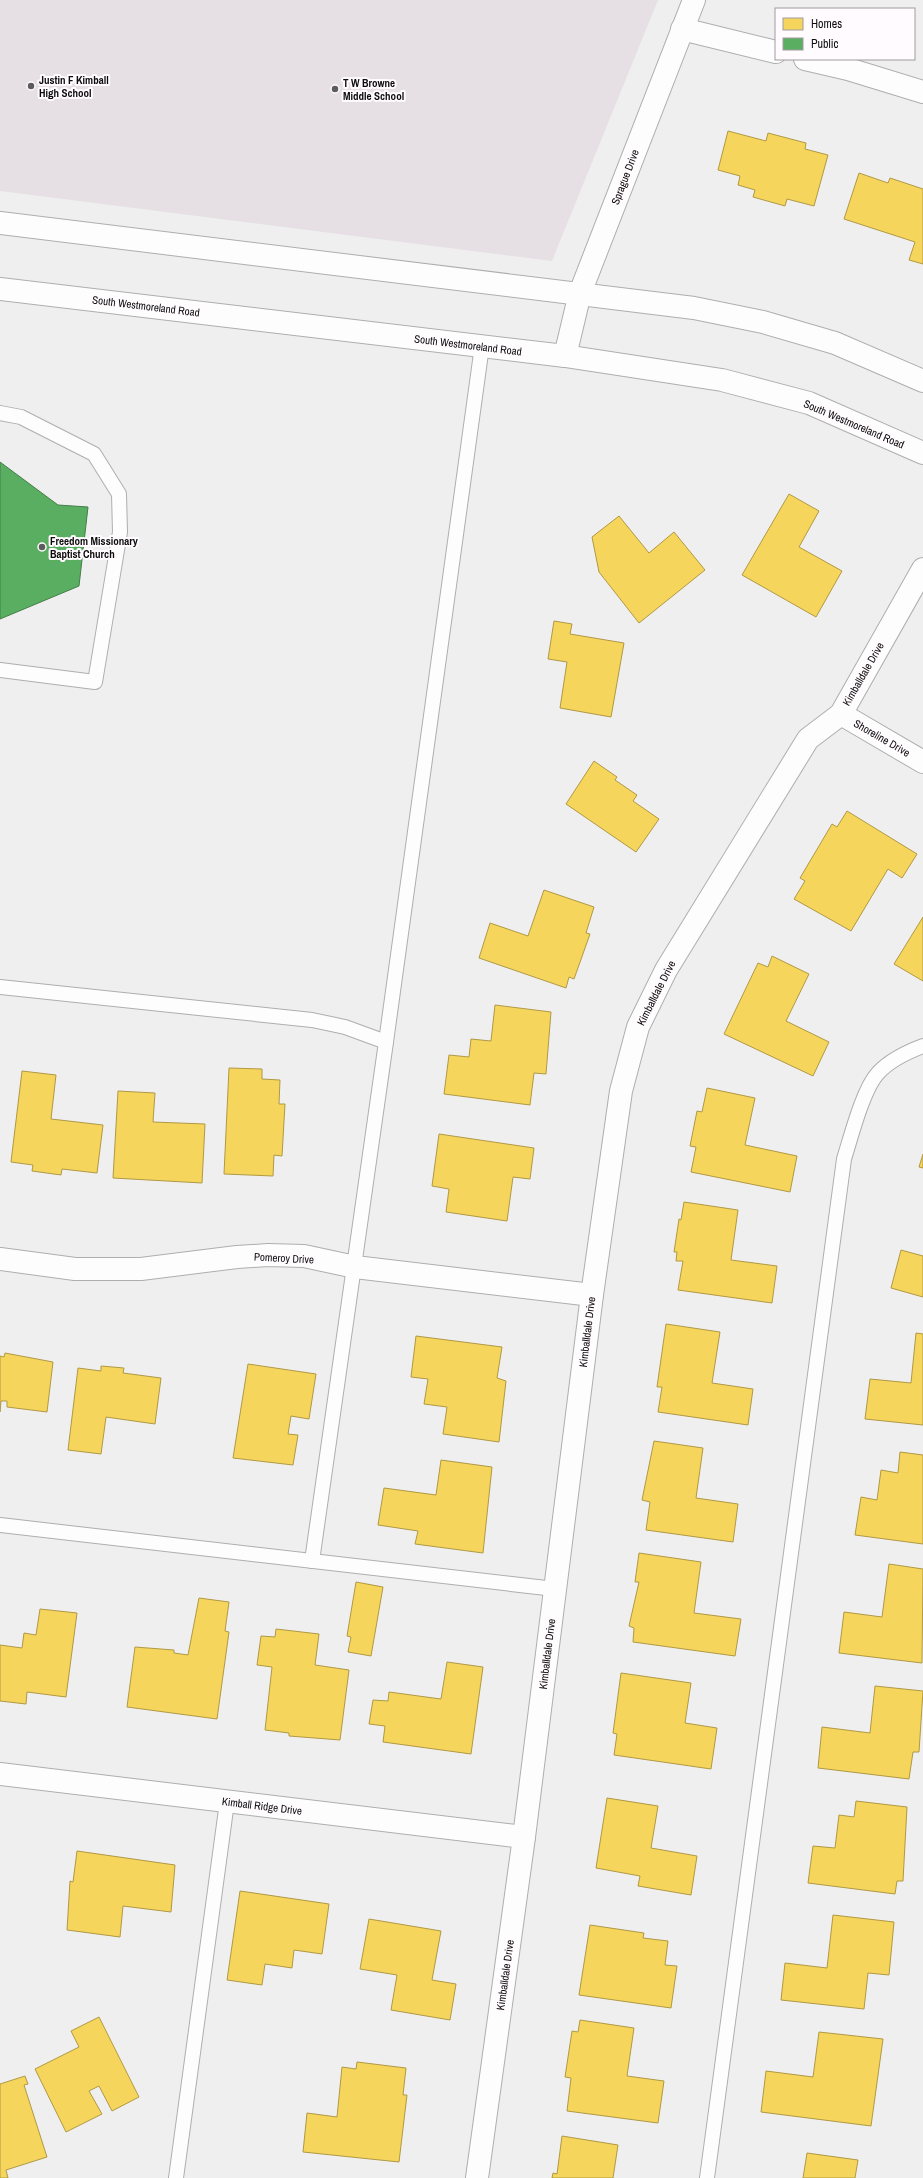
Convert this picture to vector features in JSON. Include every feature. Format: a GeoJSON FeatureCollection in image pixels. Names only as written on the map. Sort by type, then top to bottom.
{"type":"FeatureCollection","features":[{"type":"Feature","properties":{"kind":"street","name":"Sprague Drive"},"geometry":{"type":"LineString","coordinates":[[565,356],[580,293],[694,0]]}},
{"type":"Feature","properties":{"kind":"street"},"geometry":{"type":"LineString","coordinates":[[682,29],[775,52]]}},
{"type":"Feature","properties":{"kind":"street"},"geometry":{"type":"LineString","coordinates":[[809,60],[848,69],[923,92]]}},
{"type":"Feature","properties":{"kind":"street"},"geometry":{"type":"LineString","coordinates":[[0,223],[694,308],[763,322],[835,343],[923,381]]}},
{"type":"Feature","properties":{"kind":"street","name":"South Westmoreland Road"},"geometry":{"type":"LineString","coordinates":[[0,289],[565,356],[722,380],[802,402],[923,453]]}},
{"type":"Feature","properties":{"kind":"street","name":"Kimballdale Drive"},"geometry":{"type":"LineString","coordinates":[[477,2178],[524,1837],[592,1295],[621,1091],[638,1027],[666,970],[808,739],[841,714],[923,569]]}},
{"type":"Feature","properties":{"kind":"street","name":"Shoreline Drive"},"geometry":{"type":"LineString","coordinates":[[841,714],[923,762]]}},
{"type":"Feature","properties":{"kind":"street","name":"Pomeroy Drive"},"geometry":{"type":"LineString","coordinates":[[0,1259],[75,1269],[141,1269],[268,1255],[304,1256],[355,1267],[592,1295]]}},
{"type":"Feature","properties":{"kind":"street","name":"Kimball Ridge Drive"},"geometry":{"type":"LineString","coordinates":[[0,1774],[524,1837]]}},
{"type":"Feature","properties":{"kind":"lane"},"geometry":{"type":"LineString","coordinates":[[312,1561],[355,1267],[482,346]]}},
{"type":"Feature","properties":{"kind":"lane"},"geometry":{"type":"LineString","coordinates":[[0,413],[21,417],[94,454],[119,494],[120,532],[95,682],[0,670]]}},
{"type":"Feature","properties":{"kind":"lane"},"geometry":{"type":"LineString","coordinates":[[0,987],[312,1020],[345,1027],[386,1042]]}},
{"type":"Feature","properties":{"kind":"lane"},"geometry":{"type":"LineString","coordinates":[[707,2178],[844,1159],[862,1104],[878,1073],[905,1053],[923,1046]]}},
{"type":"Feature","properties":{"kind":"lane"},"geometry":{"type":"LineString","coordinates":[[0,1525],[556,1589]]}},
{"type":"Feature","properties":{"kind":"lane"},"geometry":{"type":"LineString","coordinates":[[176,2178],[227,1802]]}},
{"type":"Feature","properties":{"kind":"shaded area","name":"T W Browne Middle School"},"geometry":{"type":"Polygon","coordinates":[[[0,0],[658,0],[552,261],[0,191],[0,0]]]}},
{"type":"Feature","properties":{"kind":"building: Homes"},"geometry":{"type":"Polygon","coordinates":[[[728,131],[766,141],[768,133],[806,143],[805,149],[828,155],[814,206],[787,199],[785,206],[753,197],[755,190],[738,185],[740,176],[718,170],[728,131]]]}},
{"type":"Feature","properties":{"kind":"building: Homes"},"geometry":{"type":"Polygon","coordinates":[[[859,173],[888,183],[890,178],[923,189],[923,264],[909,260],[915,242],[844,219],[859,173]]]}},
{"type":"Feature","properties":{"kind":"building: Homes"},"geometry":{"type":"Polygon","coordinates":[[[789,494],[819,511],[799,547],[842,571],[816,617],[742,575],[789,494]]]}},
{"type":"Feature","properties":{"kind":"building: Homes"},"geometry":{"type":"Polygon","coordinates":[[[619,516],[649,553],[674,532],[705,570],[639,623],[599,572],[592,537],[619,516]]]}},
{"type":"Feature","properties":{"kind":"building: Homes"},"geometry":{"type":"Polygon","coordinates":[[[554,621],[572,624],[570,634],[624,643],[611,717],[560,708],[567,662],[548,659],[554,621]]]}},
{"type":"Feature","properties":{"kind":"building: Homes"},"geometry":{"type":"Polygon","coordinates":[[[594,761],[617,777],[615,780],[637,795],[633,801],[659,819],[636,852],[566,804],[594,761]]]}},
{"type":"Feature","properties":{"kind":"building: Homes"},"geometry":{"type":"Polygon","coordinates":[[[847,811],[917,854],[902,878],[888,869],[851,931],[794,899],[805,881],[800,878],[832,824],[837,827],[847,811]]]}},
{"type":"Feature","properties":{"kind":"building: Homes"},"geometry":{"type":"Polygon","coordinates":[[[544,890],[594,907],[586,933],[590,934],[574,979],[569,977],[566,988],[479,958],[490,923],[528,936],[544,890]]]}},
{"type":"Feature","properties":{"kind":"building: Homes"},"geometry":{"type":"Polygon","coordinates":[[[923,917],[923,981],[894,964],[923,917]]]}},
{"type":"Feature","properties":{"kind":"building: Homes"},"geometry":{"type":"Polygon","coordinates":[[[772,956],[809,974],[786,1021],[829,1042],[813,1076],[724,1034],[758,963],[768,967],[772,956]]]}},
{"type":"Feature","properties":{"kind":"building: Homes"},"geometry":{"type":"Polygon","coordinates":[[[495,1005],[551,1012],[546,1074],[534,1073],[530,1105],[444,1094],[449,1055],[469,1057],[471,1039],[491,1041],[495,1005]]]}},
{"type":"Feature","properties":{"kind":"building: Homes"},"geometry":{"type":"Polygon","coordinates":[[[229,1068],[262,1069],[262,1079],[280,1080],[279,1104],[285,1104],[282,1156],[274,1155],[273,1176],[224,1174],[229,1068]]]}},
{"type":"Feature","properties":{"kind":"building: Homes"},"geometry":{"type":"Polygon","coordinates":[[[22,1071],[56,1075],[51,1119],[103,1125],[97,1173],[62,1169],[61,1175],[32,1171],[33,1165],[11,1162],[22,1071]]]}},
{"type":"Feature","properties":{"kind":"building: Homes"},"geometry":{"type":"Polygon","coordinates":[[[707,1088],[755,1098],[745,1145],[797,1156],[790,1192],[691,1172],[696,1147],[690,1146],[697,1111],[702,1112],[707,1088]]]}},
{"type":"Feature","properties":{"kind":"building: Homes"},"geometry":{"type":"Polygon","coordinates":[[[118,1091],[155,1093],[153,1122],[205,1124],[202,1183],[113,1178],[118,1091]]]}},
{"type":"Feature","properties":{"kind":"building: Homes"},"geometry":{"type":"Polygon","coordinates":[[[439,1134],[534,1148],[530,1179],[513,1177],[507,1221],[446,1212],[449,1189],[432,1186],[439,1134]]]}},
{"type":"Feature","properties":{"kind":"building: Homes"},"geometry":{"type":"Polygon","coordinates":[[[923,1154],[923,1168],[919,1167],[923,1154]]]}},
{"type":"Feature","properties":{"kind":"building: Homes"},"geometry":{"type":"Polygon","coordinates":[[[684,1202],[738,1210],[731,1260],[777,1266],[772,1303],[678,1290],[683,1261],[676,1261],[677,1252],[674,1252],[679,1219],[681,1220],[684,1202]]]}},
{"type":"Feature","properties":{"kind":"building: Homes"},"geometry":{"type":"Polygon","coordinates":[[[901,1250],[923,1256],[923,1297],[891,1288],[901,1250]]]}},
{"type":"Feature","properties":{"kind":"building: Homes"},"geometry":{"type":"Polygon","coordinates":[[[666,1324],[720,1332],[712,1383],[753,1389],[748,1425],[658,1412],[662,1387],[657,1387],[666,1324]]]}},
{"type":"Feature","properties":{"kind":"building: Homes"},"geometry":{"type":"Polygon","coordinates":[[[916,1333],[923,1334],[923,1425],[865,1419],[870,1379],[911,1383],[916,1333]]]}},
{"type":"Feature","properties":{"kind":"building: Homes"},"geometry":{"type":"Polygon","coordinates":[[[416,1336],[502,1347],[497,1378],[506,1381],[499,1442],[443,1434],[447,1407],[424,1404],[428,1379],[411,1377],[416,1336]]]}},
{"type":"Feature","properties":{"kind":"building: Homes"},"geometry":{"type":"Polygon","coordinates":[[[5,1353],[53,1362],[47,1412],[7,1407],[7,1401],[1,1401],[0,1412],[0,1356],[4,1357],[5,1353]]]}},
{"type":"Feature","properties":{"kind":"building: Homes"},"geometry":{"type":"Polygon","coordinates":[[[248,1364],[316,1374],[309,1419],[291,1416],[288,1434],[298,1435],[293,1465],[233,1458],[248,1364]]]}},
{"type":"Feature","properties":{"kind":"building: Homes"},"geometry":{"type":"Polygon","coordinates":[[[101,1366],[124,1368],[123,1373],[161,1378],[155,1424],[106,1417],[101,1454],[68,1450],[78,1368],[101,1371],[101,1366]]]}},
{"type":"Feature","properties":{"kind":"building: Homes"},"geometry":{"type":"Polygon","coordinates":[[[654,1441],[703,1448],[696,1498],[738,1504],[733,1542],[646,1530],[650,1502],[642,1500],[654,1441]]]}},
{"type":"Feature","properties":{"kind":"building: Homes"},"geometry":{"type":"Polygon","coordinates":[[[900,1452],[923,1455],[923,1544],[855,1535],[861,1497],[877,1500],[881,1470],[898,1473],[900,1452]]]}},
{"type":"Feature","properties":{"kind":"building: Homes"},"geometry":{"type":"Polygon","coordinates":[[[441,1460],[492,1467],[483,1553],[415,1544],[418,1531],[378,1525],[384,1488],[436,1495],[441,1460]]]}},
{"type":"Feature","properties":{"kind":"building: Homes"},"geometry":{"type":"Polygon","coordinates":[[[639,1553],[701,1562],[694,1613],[741,1619],[735,1656],[633,1642],[634,1628],[629,1626],[639,1582],[635,1582],[639,1553]]]}},
{"type":"Feature","properties":{"kind":"building: Homes"},"geometry":{"type":"Polygon","coordinates":[[[889,1564],[923,1569],[922,1663],[839,1653],[844,1612],[882,1617],[889,1564]]]}},
{"type":"Feature","properties":{"kind":"building: Homes"},"geometry":{"type":"Polygon","coordinates":[[[356,1582],[383,1587],[371,1656],[348,1652],[351,1637],[347,1636],[356,1582]]]}},
{"type":"Feature","properties":{"kind":"building: Homes"},"geometry":{"type":"Polygon","coordinates":[[[199,1598],[229,1602],[225,1631],[229,1632],[217,1719],[127,1707],[135,1647],[174,1650],[174,1653],[188,1655],[199,1598]]]}},
{"type":"Feature","properties":{"kind":"building: Homes"},"geometry":{"type":"Polygon","coordinates":[[[40,1609],[77,1613],[66,1697],[27,1692],[26,1704],[0,1701],[0,1645],[22,1648],[24,1633],[36,1635],[40,1609]]]}},
{"type":"Feature","properties":{"kind":"building: Homes"},"geometry":{"type":"Polygon","coordinates":[[[276,1629],[319,1634],[315,1665],[349,1670],[340,1740],[289,1736],[289,1733],[265,1730],[272,1667],[257,1665],[261,1636],[275,1637],[276,1629]]]}},
{"type":"Feature","properties":{"kind":"building: Homes"},"geometry":{"type":"Polygon","coordinates":[[[447,1662],[483,1667],[471,1754],[383,1742],[385,1726],[369,1724],[373,1700],[388,1701],[389,1692],[441,1699],[447,1662]]]}},
{"type":"Feature","properties":{"kind":"building: Homes"},"geometry":{"type":"Polygon","coordinates":[[[621,1673],[691,1683],[685,1723],[717,1728],[711,1769],[614,1755],[617,1734],[613,1733],[621,1673]]]}},
{"type":"Feature","properties":{"kind":"building: Homes"},"geometry":{"type":"Polygon","coordinates":[[[875,1686],[923,1691],[919,1752],[913,1752],[909,1779],[818,1768],[822,1727],[870,1733],[875,1686]]]}},
{"type":"Feature","properties":{"kind":"building: Homes"},"geometry":{"type":"Polygon","coordinates":[[[607,1798],[658,1806],[651,1848],[697,1856],[691,1895],[638,1886],[640,1876],[596,1868],[607,1798]]]}},
{"type":"Feature","properties":{"kind":"building: Homes"},"geometry":{"type":"Polygon","coordinates":[[[856,1801],[907,1807],[903,1881],[897,1881],[895,1894],[808,1883],[813,1846],[835,1848],[839,1815],[854,1817],[856,1801]]]}},
{"type":"Feature","properties":{"kind":"building: Homes"},"geometry":{"type":"Polygon","coordinates":[[[77,1851],[175,1865],[171,1912],[123,1906],[120,1937],[67,1930],[70,1881],[73,1882],[77,1851]]]}},
{"type":"Feature","properties":{"kind":"building: Homes"},"geometry":{"type":"Polygon","coordinates":[[[240,1891],[329,1904],[322,1954],[294,1950],[292,1968],[265,1964],[262,1985],[227,1980],[240,1891]]]}},
{"type":"Feature","properties":{"kind":"building: Homes"},"geometry":{"type":"Polygon","coordinates":[[[833,1915],[894,1922],[889,1975],[868,1973],[864,2009],[781,2000],[785,1963],[827,1968],[833,1915]]]}},
{"type":"Feature","properties":{"kind":"building: Homes"},"geometry":{"type":"Polygon","coordinates":[[[369,1919],[441,1931],[432,1980],[456,1984],[450,2020],[391,2010],[397,1975],[360,1969],[369,1919]]]}},
{"type":"Feature","properties":{"kind":"building: Homes"},"geometry":{"type":"Polygon","coordinates":[[[590,1925],[644,1933],[643,1938],[668,1941],[665,1965],[677,1966],[671,2008],[579,1995],[590,1925]]]}},
{"type":"Feature","properties":{"kind":"building: Homes"},"geometry":{"type":"Polygon","coordinates":[[[99,2017],[139,2097],[112,2111],[99,2086],[89,2091],[102,2114],[66,2132],[35,2069],[79,2047],[71,2031],[99,2017]]]}},
{"type":"Feature","properties":{"kind":"building: Homes"},"geometry":{"type":"Polygon","coordinates":[[[580,2020],[634,2028],[627,2076],[664,2081],[658,2123],[567,2111],[571,2078],[565,2077],[572,2031],[578,2032],[580,2020]]]}},
{"type":"Feature","properties":{"kind":"building: Homes"},"geometry":{"type":"Polygon","coordinates":[[[819,2032],[883,2039],[871,2126],[761,2112],[766,2071],[813,2077],[819,2032]]]}},
{"type":"Feature","properties":{"kind":"building: Homes"},"geometry":{"type":"Polygon","coordinates":[[[357,2062],[406,2068],[403,2095],[407,2095],[399,2162],[303,2152],[307,2113],[337,2117],[342,2067],[356,2069],[357,2062]]]}},
{"type":"Feature","properties":{"kind":"building: Homes"},"geometry":{"type":"Polygon","coordinates":[[[25,2076],[28,2084],[24,2085],[47,2157],[6,2170],[8,2178],[0,2178],[0,2084],[25,2076]]]}},
{"type":"Feature","properties":{"kind":"building: Homes"},"geometry":{"type":"Polygon","coordinates":[[[562,2136],[618,2145],[613,2178],[552,2178],[553,2173],[557,2174],[562,2136]]]}},
{"type":"Feature","properties":{"kind":"building: Homes"},"geometry":{"type":"Polygon","coordinates":[[[807,2153],[858,2160],[855,2178],[803,2178],[807,2153]]]}},
{"type":"Feature","properties":{"kind":"building: Public","name":"Freedom Missionary Baptist Church"},"geometry":{"type":"Polygon","coordinates":[[[0,462],[58,505],[88,507],[79,586],[0,619],[0,462]]]}},
{"type":"Feature","properties":{"kind":"place","name":"Justin F Kimball High School"},"geometry":{"type":"Point","coordinates":[31,86]}},
{"type":"Feature","properties":{"kind":"place","name":"T W Browne Middle School"},"geometry":{"type":"Point","coordinates":[335,89]}},
{"type":"Feature","properties":{"kind":"place","name":"Freedom Missionary Baptist Church"},"geometry":{"type":"Point","coordinates":[42,547]}}]}
